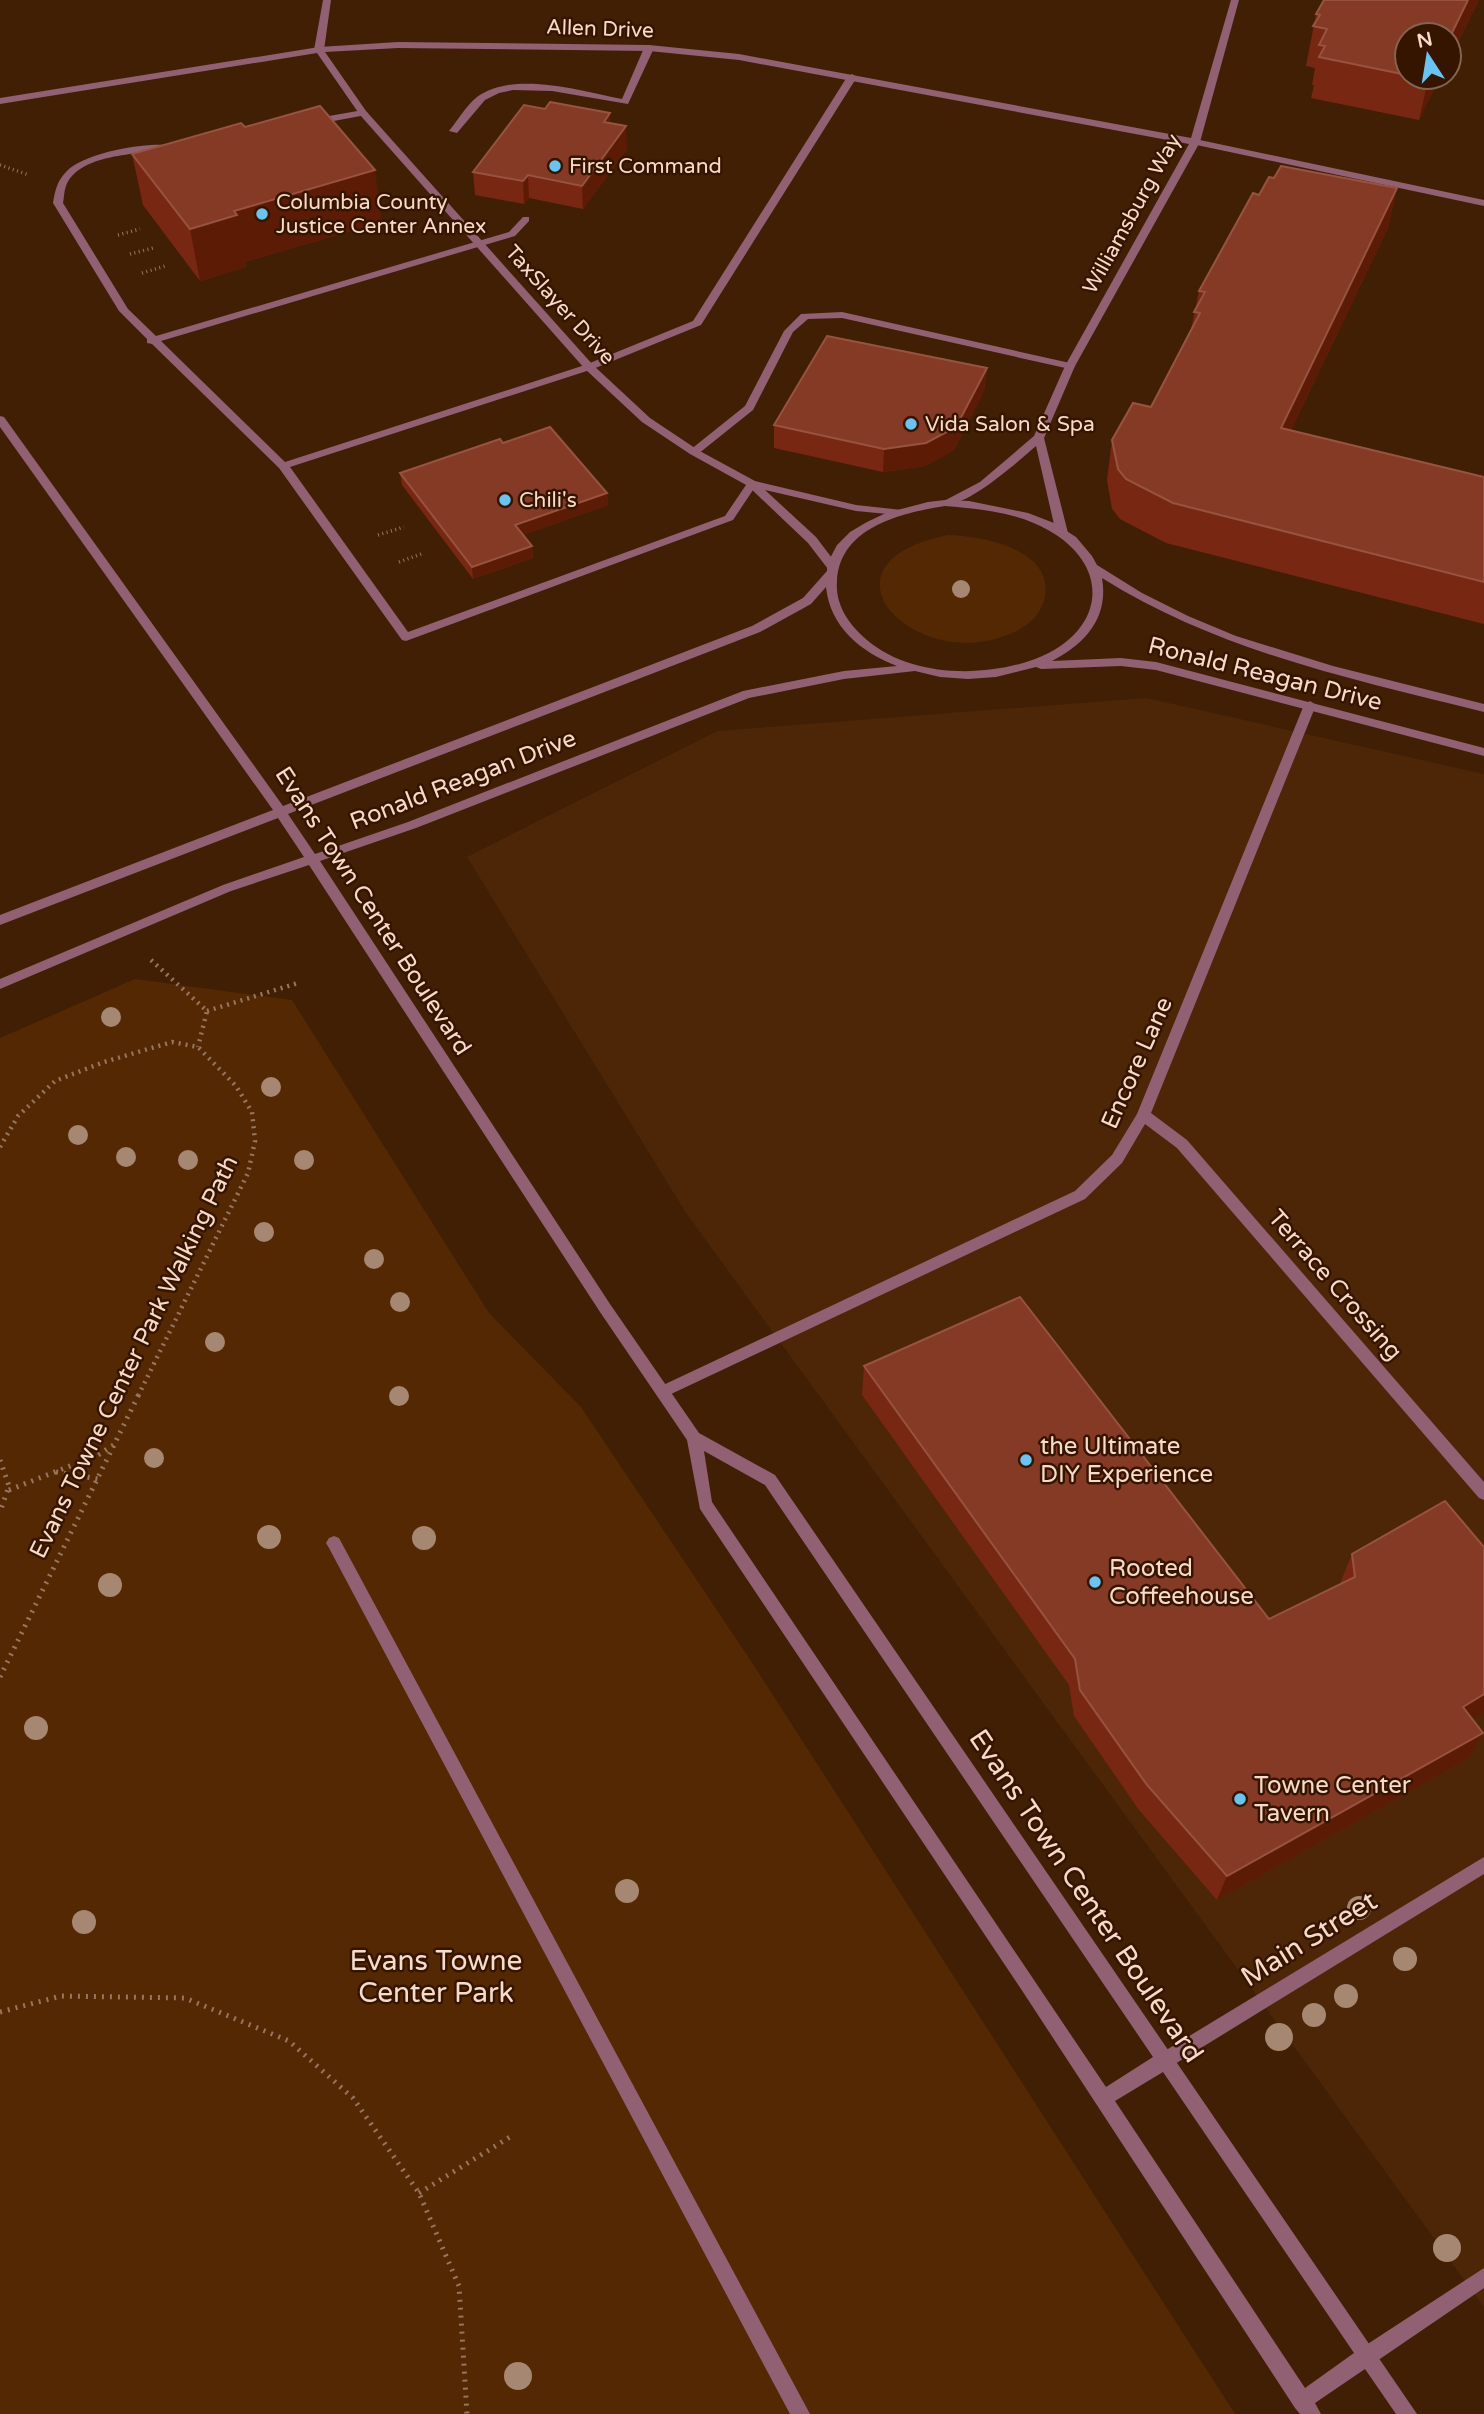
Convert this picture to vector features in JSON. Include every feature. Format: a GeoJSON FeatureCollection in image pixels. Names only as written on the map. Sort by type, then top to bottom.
{"type":"FeatureCollection","features":[{"type":"Feature","properties":{"kind":"street"},"geometry":{"type":"LineString","coordinates":[[319,50],[327,0]]}},
{"type":"Feature","properties":{"kind":"street","name":"Williamsburg Way"},"geometry":{"type":"LineString","coordinates":[[946,503],[984,484],[1039,438],[1069,366],[1195,142],[1235,0]]}},
{"type":"Feature","properties":{"kind":"street","name":"Allen Drive"},"geometry":{"type":"LineString","coordinates":[[0,101],[319,50],[411,45],[649,48],[739,57],[1195,142],[1484,203]]}},
{"type":"Feature","properties":{"kind":"street"},"geometry":{"type":"LineString","coordinates":[[454,131],[480,99],[507,88],[544,88],[625,102],[649,48]]}},
{"type":"Feature","properties":{"kind":"street","name":"TaxSlayer Drive"},"geometry":{"type":"LineString","coordinates":[[319,50],[363,113],[589,367],[646,420],[694,452],[752,484],[812,540],[831,570]]}},
{"type":"Feature","properties":{"kind":"street"},"geometry":{"type":"LineString","coordinates":[[283,466],[589,367],[697,323],[852,78]]}},
{"type":"Feature","properties":{"kind":"street"},"geometry":{"type":"LineString","coordinates":[[303,123],[363,113]]}},
{"type":"Feature","properties":{"kind":"street"},"geometry":{"type":"LineString","coordinates":[[182,144],[101,157],[79,165],[66,176],[58,190],[58,203],[124,311],[151,341],[283,466],[405,637],[729,518],[752,484]]}},
{"type":"Feature","properties":{"kind":"street"},"geometry":{"type":"LineString","coordinates":[[151,341],[512,234],[526,219]]}},
{"type":"Feature","properties":{"kind":"street"},"geometry":{"type":"LineString","coordinates":[[694,452],[749,408],[789,331],[805,316],[842,315],[1069,366]]}},
{"type":"Feature","properties":{"kind":"street","name":"Evans Town Center Boulevard"},"geometry":{"type":"LineString","coordinates":[[0,419],[281,812],[605,1308],[664,1391],[694,1438],[705,1504],[1306,2408]]}},
{"type":"Feature","properties":{"kind":"street"},"geometry":{"type":"LineString","coordinates":[[1039,438],[1062,533]]}},
{"type":"Feature","properties":{"kind":"street","name":"TaxSlayer Drive"},"geometry":{"type":"LineString","coordinates":[[752,484],[856,508],[898,512]]}},
{"type":"Feature","properties":{"kind":"street","name":"Ronald Reagan Drive"},"geometry":{"type":"LineString","coordinates":[[0,920],[121,870],[281,812],[756,629],[807,601],[831,570],[842,549],[856,534],[898,512],[946,503],[1009,509],[1038,519],[1062,533],[1080,550],[1093,568],[1136,596],[1222,636],[1271,653],[1484,708]]}},
{"type":"Feature","properties":{"kind":"street","name":"Ronald Reagan Drive"},"geometry":{"type":"LineString","coordinates":[[1033,666],[1061,652],[1083,634],[1095,614],[1099,591],[1093,568]]}},
{"type":"Feature","properties":{"kind":"street","name":"Ronald Reagan Drive"},"geometry":{"type":"LineString","coordinates":[[831,570],[832,602],[847,628],[875,651],[913,668]]}},
{"type":"Feature","properties":{"kind":"street","name":"Ronald Reagan Drive"},"geometry":{"type":"LineString","coordinates":[[0,984],[227,888],[412,825],[747,694],[844,675],[913,668],[967,675],[994,674],[1033,666],[1121,662],[1156,666],[1484,752]]}},
{"type":"Feature","properties":{"kind":"street","name":"Encore Lane"},"geometry":{"type":"LineString","coordinates":[[664,1391],[1080,1195],[1117,1159],[1143,1115],[1310,705]]}},
{"type":"Feature","properties":{"kind":"street","name":"Terrace Crossing"},"geometry":{"type":"LineString","coordinates":[[1143,1115],[1182,1144],[1484,1493]]}},
{"type":"Feature","properties":{"kind":"street","name":"Evans Town Center Boulevard"},"geometry":{"type":"LineString","coordinates":[[694,1438],[770,1480],[1407,2414]]}},
{"type":"Feature","properties":{"kind":"street"},"geometry":{"type":"LineString","coordinates":[[334,1543],[800,2414]]}},
{"type":"Feature","properties":{"kind":"street","name":"Main Street"},"geometry":{"type":"LineString","coordinates":[[1102,2098],[1484,1865]]}},
{"type":"Feature","properties":{"kind":"street"},"geometry":{"type":"LineString","coordinates":[[1306,2408],[1367,2356],[1484,2277]]}},
{"type":"Feature","properties":{"kind":"path"},"geometry":{"type":"LineString","coordinates":[[375,536],[404,527]]}},
{"type":"Feature","properties":{"kind":"path"},"geometry":{"type":"LineString","coordinates":[[395,564],[424,553]]}},
{"type":"Feature","properties":{"kind":"path"},"geometry":{"type":"LineString","coordinates":[[151,960],[207,1011]]}},
{"type":"Feature","properties":{"kind":"path"},"geometry":{"type":"LineString","coordinates":[[207,1011],[298,983]]}},
{"type":"Feature","properties":{"kind":"path"},"geometry":{"type":"LineString","coordinates":[[0,1147],[18,1116],[55,1082],[104,1062],[172,1042],[198,1047],[207,1011]]}},
{"type":"Feature","properties":{"kind":"path","name":"Evans Towne Center Park Walking Path"},"geometry":{"type":"LineString","coordinates":[[0,1677],[248,1173],[256,1141],[252,1112],[236,1086],[198,1047]]}},
{"type":"Feature","properties":{"kind":"path"},"geometry":{"type":"LineString","coordinates":[[9,1490],[115,1444]]}},
{"type":"Feature","properties":{"kind":"path"},"geometry":{"type":"LineString","coordinates":[[0,1460],[8,1474],[9,1490],[0,1512]]}},
{"type":"Feature","properties":{"kind":"path"},"geometry":{"type":"LineString","coordinates":[[55,1471],[98,1479]]}},
{"type":"Feature","properties":{"kind":"path"},"geometry":{"type":"LineString","coordinates":[[0,2012],[61,1996],[185,1998],[289,2041],[353,2098],[419,2193],[459,2286],[467,2414]]}},
{"type":"Feature","properties":{"kind":"path"},"geometry":{"type":"LineString","coordinates":[[419,2193],[510,2137]]}},
{"type":"Feature","properties":{"kind":"shaded area"},"geometry":{"type":"Polygon","coordinates":[[[1146,698],[1484,774],[1484,2307],[686,1213],[467,857],[717,731],[1146,698]]]}},
{"type":"Feature","properties":{"kind":"green space"},"geometry":{"type":"Polygon","coordinates":[[[948,535],[995,542],[1012,548],[1038,566],[1044,580],[1045,596],[1033,619],[1020,629],[984,642],[948,641],[916,631],[893,614],[881,592],[883,570],[905,550],[948,535]]]}},
{"type":"Feature","properties":{"kind":"green space","name":"Evans Towne Center Park"},"geometry":{"type":"Polygon","coordinates":[[[135,979],[292,1000],[489,1313],[581,1407],[753,1664],[1235,2414],[0,2414],[0,1038],[135,979]]]}},
{"type":"Feature","properties":{"kind":"building"},"geometry":{"type":"Polygon","coordinates":[[[1324,0],[1468,0],[1458,21],[1393,21],[1393,72],[1319,57],[1325,46],[1319,45],[1327,29],[1313,26],[1320,15],[1316,14],[1324,0]]]}},
{"type":"Feature","properties":{"kind":"building"},"geometry":{"type":"Polygon","coordinates":[[[550,102],[610,113],[604,122],[626,126],[582,186],[528,175],[523,181],[473,172],[524,105],[545,109],[550,102]]]}},
{"type":"Feature","properties":{"kind":"building"},"geometry":{"type":"Polygon","coordinates":[[[320,106],[375,170],[234,211],[237,215],[190,229],[132,154],[241,123],[245,127],[320,106]]]}},
{"type":"Feature","properties":{"kind":"building"},"geometry":{"type":"Polygon","coordinates":[[[1281,166],[1397,188],[1281,428],[1484,477],[1484,582],[1173,503],[1126,479],[1118,469],[1112,440],[1133,403],[1151,407],[1200,313],[1194,312],[1205,292],[1199,291],[1253,193],[1259,195],[1269,177],[1274,178],[1281,166]]]}},
{"type":"Feature","properties":{"kind":"building"},"geometry":{"type":"Polygon","coordinates":[[[827,336],[987,368],[956,427],[926,443],[884,449],[774,425],[827,336]]]}},
{"type":"Feature","properties":{"kind":"building"},"geometry":{"type":"Polygon","coordinates":[[[550,427],[607,493],[515,525],[532,546],[472,567],[400,473],[500,439],[503,443],[550,427]]]}},
{"type":"Feature","properties":{"kind":"building"},"geometry":{"type":"Polygon","coordinates":[[[1020,1297],[1269,1619],[1355,1577],[1352,1554],[1445,1501],[1484,1547],[1484,1694],[1463,1707],[1483,1733],[1227,1876],[1147,1785],[1080,1690],[1075,1659],[864,1366],[1020,1297]]]}},
{"type":"Feature","properties":{"kind":"place","name":"First Command"},"geometry":{"type":"Point","coordinates":[555,166]}},
{"type":"Feature","properties":{"kind":"place","name":"Columbia County Justice Center Annex"},"geometry":{"type":"Point","coordinates":[262,214]}},
{"type":"Feature","properties":{"kind":"place","name":"Vida Salon & Spa"},"geometry":{"type":"Point","coordinates":[911,424]}},
{"type":"Feature","properties":{"kind":"place","name":"Chili's"},"geometry":{"type":"Point","coordinates":[505,500]}},
{"type":"Feature","properties":{"kind":"place","name":"the Ultimate DIY Experience"},"geometry":{"type":"Point","coordinates":[1026,1460]}},
{"type":"Feature","properties":{"kind":"place","name":"Rooted Coffeehouse"},"geometry":{"type":"Point","coordinates":[1095,1582]}},
{"type":"Feature","properties":{"kind":"place","name":"Towne Center Tavern"},"geometry":{"type":"Point","coordinates":[1240,1799]}}]}
